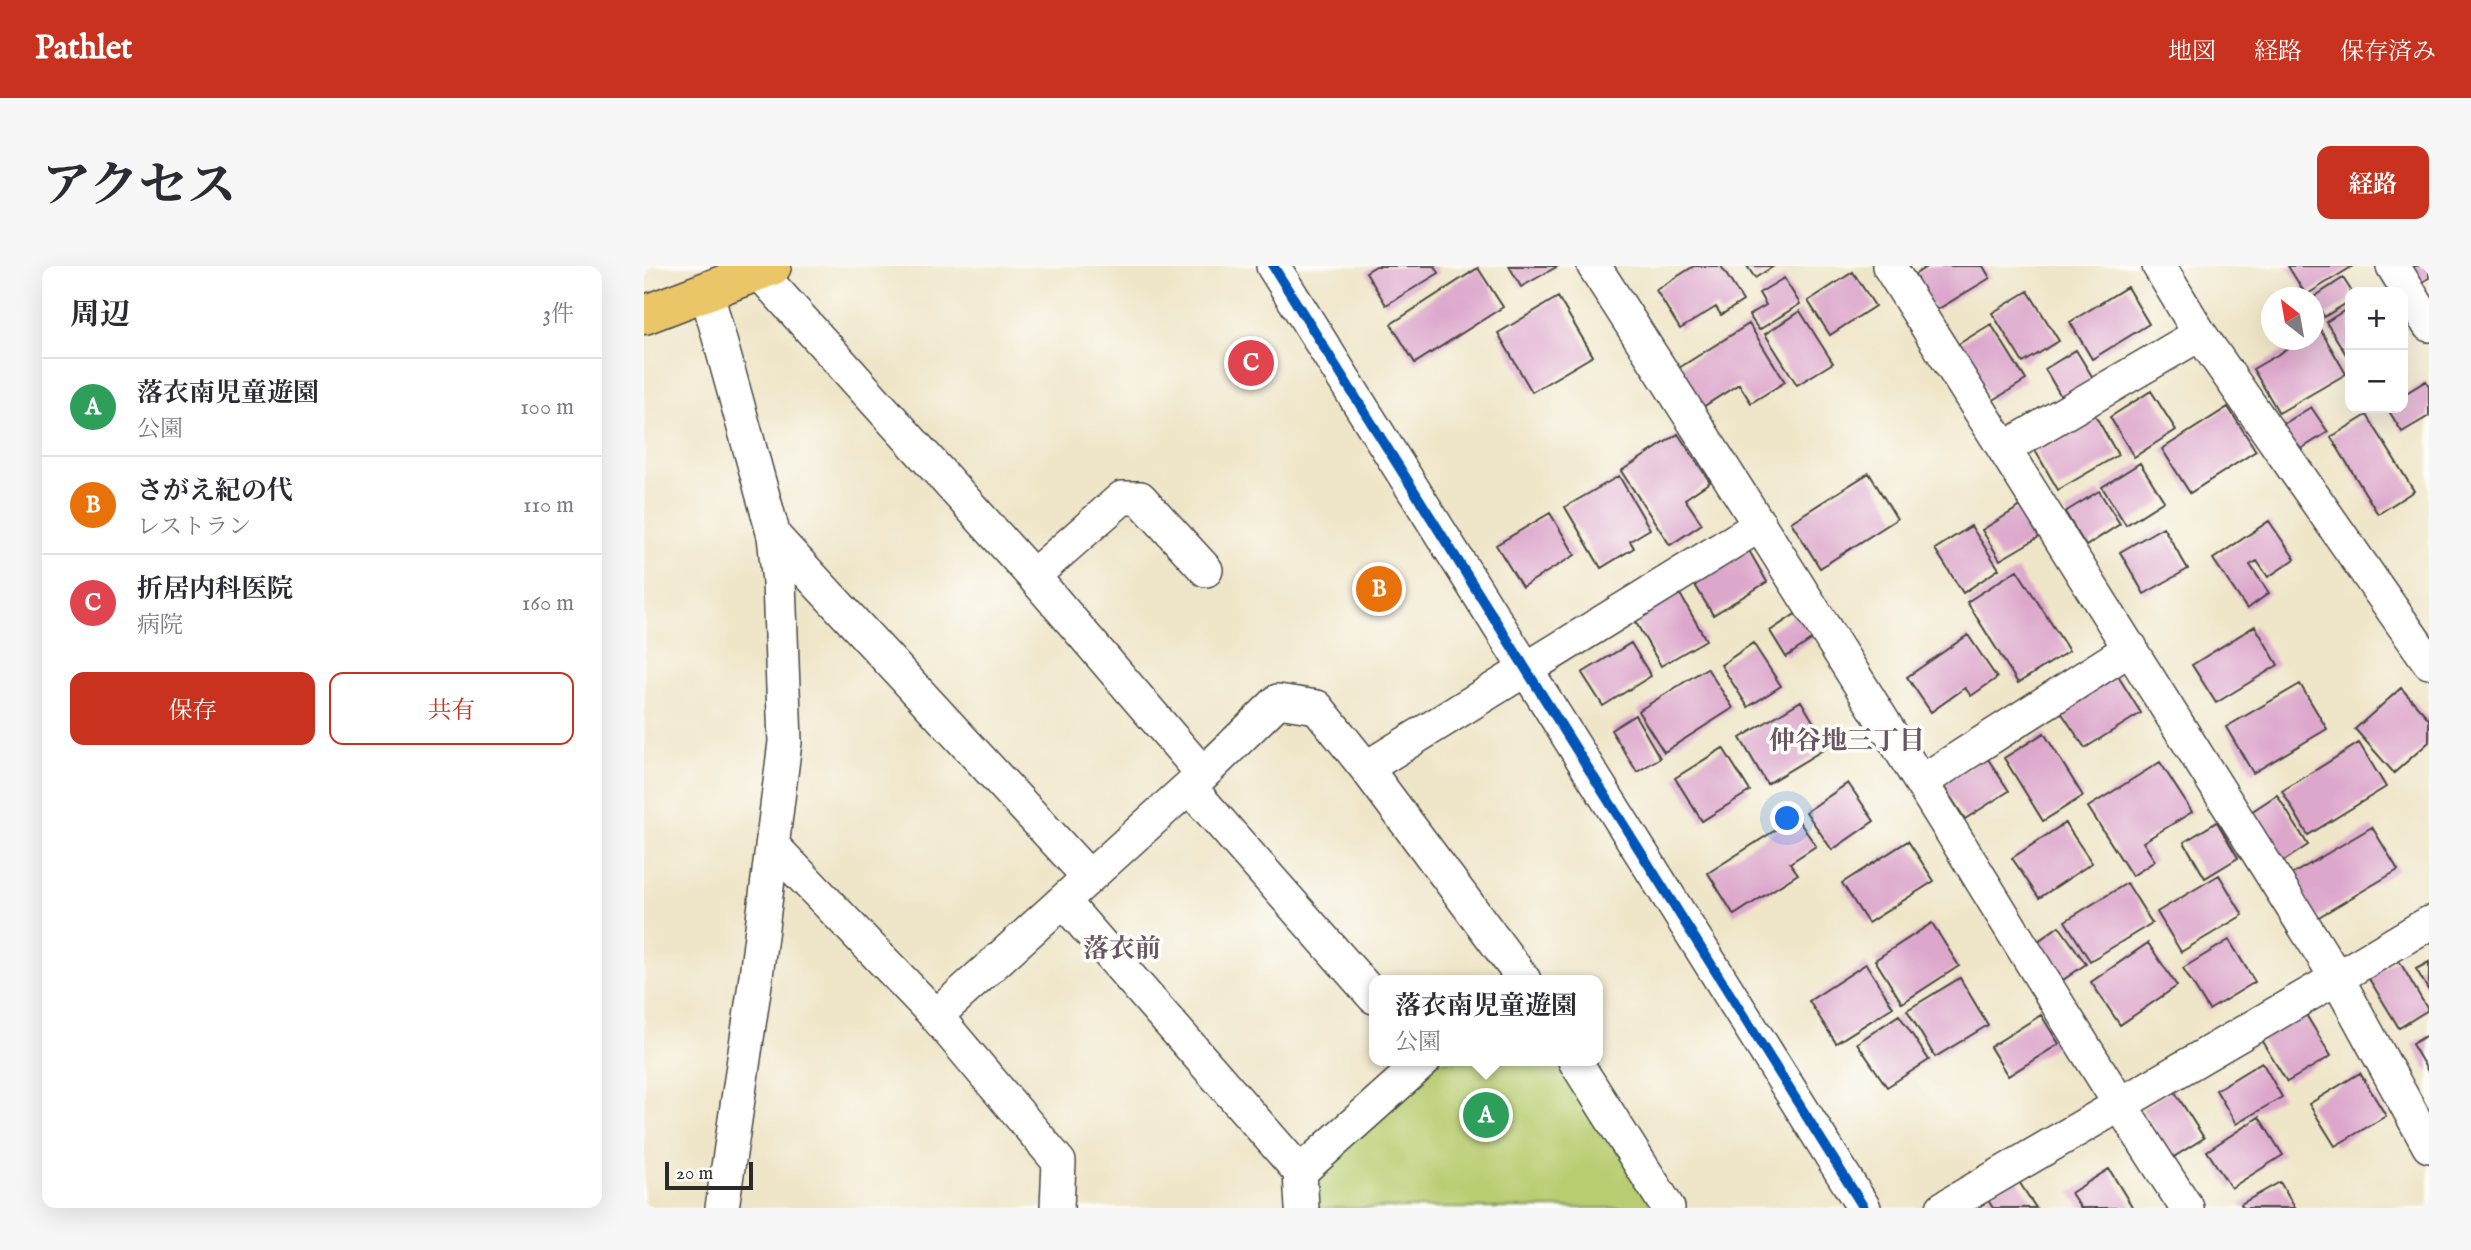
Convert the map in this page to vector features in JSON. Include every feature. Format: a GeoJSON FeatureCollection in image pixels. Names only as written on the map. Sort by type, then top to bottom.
{"type":"FeatureCollection","features":[{"type":"Feature","properties":{"kind":"main road"},"geometry":{"type":"LineString","coordinates":[[644,315],[765,269]]}},
{"type":"Feature","properties":{"kind":"street"},"geometry":{"type":"LineString","coordinates":[[1273,266],[1864,1208]]}},
{"type":"Feature","properties":{"kind":"street"},"geometry":{"type":"LineString","coordinates":[[1594,266],[1921,782],[2119,1105],[2187,1208]]}},
{"type":"Feature","properties":{"kind":"street"},"geometry":{"type":"LineString","coordinates":[[1889,266],[2006,448],[2337,978],[2429,1146]]}},
{"type":"Feature","properties":{"kind":"street"},"geometry":{"type":"LineString","coordinates":[[2159,266],[2200,334],[2427,654]]}},
{"type":"Feature","properties":{"kind":"street"},"geometry":{"type":"LineString","coordinates":[[2393,266],[2429,325]]}},
{"type":"Feature","properties":{"kind":"street"},"geometry":{"type":"LineString","coordinates":[[765,269],[1033,576],[1196,781],[1369,991]]}},
{"type":"Feature","properties":{"kind":"street"},"geometry":{"type":"LineString","coordinates":[[706,290],[774,536],[779,582],[785,743],[755,984],[722,1208]]}},
{"type":"Feature","properties":{"kind":"street"},"geometry":{"type":"LineString","coordinates":[[2006,448],[2200,334]]}},
{"type":"Feature","properties":{"kind":"street"},"geometry":{"type":"LineString","coordinates":[[1033,576],[1122,498],[1140,498],[1206,570]]}},
{"type":"Feature","properties":{"kind":"street"},"geometry":{"type":"LineString","coordinates":[[1366,768],[1760,525]]}},
{"type":"Feature","properties":{"kind":"street"},"geometry":{"type":"LineString","coordinates":[[774,536],[1088,876]]}},
{"type":"Feature","properties":{"kind":"street"},"geometry":{"type":"LineString","coordinates":[[1921,782],[2131,648]]}},
{"type":"Feature","properties":{"kind":"street"},"geometry":{"type":"LineString","coordinates":[[936,1016],[1196,781],[1278,701],[1317,707],[1366,768],[1517,975]]}},
{"type":"Feature","properties":{"kind":"street"},"geometry":{"type":"LineString","coordinates":[[772,845],[936,1016],[1059,1162],[1057,1208]]}},
{"type":"Feature","properties":{"kind":"street"},"geometry":{"type":"LineString","coordinates":[[1064,902],[1300,1172],[1302,1208]]}},
{"type":"Feature","properties":{"kind":"street"},"geometry":{"type":"LineString","coordinates":[[1943,1208],[2429,923]]}},
{"type":"Feature","properties":{"kind":"street"},"geometry":{"type":"LineString","coordinates":[[1300,1172],[1418,1066]]}},
{"type":"Feature","properties":{"kind":"street"},"geometry":{"type":"LineString","coordinates":[[1578,1066],[1668,1208]]}},
{"type":"Feature","properties":{"kind":"green space"},"geometry":{"type":"Polygon","coordinates":[[[1418,1066],[1578,1066],[1668,1208],[1302,1208],[1300,1172],[1418,1066]]]}},
{"type":"Feature","properties":{"kind":"building"},"geometry":{"type":"Polygon","coordinates":[[[1376,266],[1435,266],[1439,273],[1386,305],[1366,272],[1376,266]]]}},
{"type":"Feature","properties":{"kind":"building"},"geometry":{"type":"Polygon","coordinates":[[[1509,266],[1558,266],[1521,287],[1509,266]]]}},
{"type":"Feature","properties":{"kind":"building"},"geometry":{"type":"Polygon","coordinates":[[[1694,266],[1721,266],[1743,301],[1721,315],[1716,307],[1680,329],[1656,290],[1694,266]]]}},
{"type":"Feature","properties":{"kind":"building"},"geometry":{"type":"Polygon","coordinates":[[[1747,266],[1774,266],[1755,278],[1747,266]]]}},
{"type":"Feature","properties":{"kind":"building"},"geometry":{"type":"Polygon","coordinates":[[[1928,266],[1983,266],[1990,278],[1935,311],[1914,275],[1928,266]]]}},
{"type":"Feature","properties":{"kind":"building"},"geometry":{"type":"Polygon","coordinates":[[[2288,266],[2353,266],[2319,287],[2301,287],[2288,266]]]}},
{"type":"Feature","properties":{"kind":"building"},"geometry":{"type":"Polygon","coordinates":[[[2408,266],[2429,266],[2429,278],[2418,285],[2408,266]]]}},
{"type":"Feature","properties":{"kind":"building"},"geometry":{"type":"Polygon","coordinates":[[[1478,268],[1503,307],[1415,363],[1391,324],[1478,268]]]}},
{"type":"Feature","properties":{"kind":"building"},"geometry":{"type":"Polygon","coordinates":[[[1853,272],[1875,306],[1830,335],[1808,301],[1853,272]]]}},
{"type":"Feature","properties":{"kind":"building"},"geometry":{"type":"Polygon","coordinates":[[[1784,278],[1800,304],[1759,330],[1749,315],[1766,305],[1759,293],[1784,278]]]}},
{"type":"Feature","properties":{"kind":"building"},"geometry":{"type":"Polygon","coordinates":[[[2343,278],[2349,287],[2345,287],[2345,304],[2324,317],[2324,290],[2343,278]]]}},
{"type":"Feature","properties":{"kind":"building"},"geometry":{"type":"Polygon","coordinates":[[[2127,287],[2149,324],[2092,359],[2070,322],[2127,287]]]}},
{"type":"Feature","properties":{"kind":"building"},"geometry":{"type":"Polygon","coordinates":[[[2028,291],[2059,341],[2023,363],[1992,313],[2028,291]]]}},
{"type":"Feature","properties":{"kind":"building"},"geometry":{"type":"Polygon","coordinates":[[[1558,297],[1593,356],[1532,392],[1498,333],[1558,297]]]}},
{"type":"Feature","properties":{"kind":"building"},"geometry":{"type":"Polygon","coordinates":[[[2345,310],[2345,353],[2326,322],[2345,310]]]}},
{"type":"Feature","properties":{"kind":"building"},"geometry":{"type":"Polygon","coordinates":[[[1800,311],[1833,363],[1797,385],[1765,334],[1800,311]]]}},
{"type":"Feature","properties":{"kind":"building"},"geometry":{"type":"Polygon","coordinates":[[[1749,324],[1785,382],[1751,403],[1739,384],[1698,410],[1674,371],[1749,324]]]}},
{"type":"Feature","properties":{"kind":"building"},"geometry":{"type":"Polygon","coordinates":[[[1991,324],[2026,380],[1992,401],[1957,345],[1991,324]]]}},
{"type":"Feature","properties":{"kind":"building"},"geometry":{"type":"Polygon","coordinates":[[[2324,336],[2345,375],[2279,413],[2253,369],[2286,350],[2324,350],[2324,336]]]}},
{"type":"Feature","properties":{"kind":"building"},"geometry":{"type":"Polygon","coordinates":[[[2076,350],[2093,378],[2062,398],[2045,369],[2076,350]]]}},
{"type":"Feature","properties":{"kind":"building"},"geometry":{"type":"Polygon","coordinates":[[[2426,381],[2429,386],[2429,416],[2402,432],[2390,413],[2408,413],[2408,392],[2426,381]]]}},
{"type":"Feature","properties":{"kind":"building"},"geometry":{"type":"Polygon","coordinates":[[[2151,391],[2176,430],[2134,457],[2110,417],[2151,391]]]}},
{"type":"Feature","properties":{"kind":"building"},"geometry":{"type":"Polygon","coordinates":[[[2228,407],[2256,451],[2190,493],[2162,449],[2228,407]]]}},
{"type":"Feature","properties":{"kind":"building"},"geometry":{"type":"Polygon","coordinates":[[[2311,407],[2328,432],[2296,452],[2279,427],[2311,407]]]}},
{"type":"Feature","properties":{"kind":"building"},"geometry":{"type":"Polygon","coordinates":[[[2092,410],[2118,455],[2058,490],[2032,445],[2092,410]]]}},
{"type":"Feature","properties":{"kind":"building"},"geometry":{"type":"Polygon","coordinates":[[[2367,415],[2414,491],[2378,514],[2331,437],[2367,415]]]}},
{"type":"Feature","properties":{"kind":"building"},"geometry":{"type":"Polygon","coordinates":[[[1678,434],[1710,482],[1685,499],[1702,524],[1670,545],[1621,471],[1678,434]]]}},
{"type":"Feature","properties":{"kind":"building"},"geometry":{"type":"Polygon","coordinates":[[[2140,463],[2164,501],[2126,525],[2102,487],[2140,463]]]}},
{"type":"Feature","properties":{"kind":"building"},"geometry":{"type":"Polygon","coordinates":[[[1869,473],[1897,519],[1820,568],[1791,522],[1869,473]]]}},
{"type":"Feature","properties":{"kind":"building"},"geometry":{"type":"Polygon","coordinates":[[[1619,476],[1650,529],[1630,541],[1634,548],[1601,568],[1565,507],[1619,476]]]}},
{"type":"Feature","properties":{"kind":"building"},"geometry":{"type":"Polygon","coordinates":[[[2099,491],[2120,524],[2086,546],[2065,512],[2099,491]]]}},
{"type":"Feature","properties":{"kind":"building"},"geometry":{"type":"Polygon","coordinates":[[[2021,506],[2039,537],[2000,560],[1982,530],[2021,506]]]}},
{"type":"Feature","properties":{"kind":"building"},"geometry":{"type":"Polygon","coordinates":[[[1550,513],[1575,555],[1522,587],[1496,545],[1550,513]]]}},
{"type":"Feature","properties":{"kind":"building"},"geometry":{"type":"Polygon","coordinates":[[[2269,521],[2295,559],[2268,577],[2257,561],[2250,565],[2269,593],[2247,609],[2213,559],[2269,521]]]}},
{"type":"Feature","properties":{"kind":"building"},"geometry":{"type":"Polygon","coordinates":[[[1971,526],[1999,569],[1963,593],[1935,549],[1971,526]]]}},
{"type":"Feature","properties":{"kind":"building"},"geometry":{"type":"Polygon","coordinates":[[[2163,527],[2188,569],[2144,594],[2120,552],[2163,527]]]}},
{"type":"Feature","properties":{"kind":"building"},"geometry":{"type":"Polygon","coordinates":[[[1747,547],[1767,582],[1713,615],[1692,580],[1747,547]]]}},
{"type":"Feature","properties":{"kind":"building"},"geometry":{"type":"Polygon","coordinates":[[[2017,570],[2069,651],[2018,683],[1967,602],[2017,570]]]}},
{"type":"Feature","properties":{"kind":"building"},"geometry":{"type":"Polygon","coordinates":[[[1680,594],[1706,640],[1661,666],[1635,621],[1680,594]]]}},
{"type":"Feature","properties":{"kind":"building"},"geometry":{"type":"Polygon","coordinates":[[[1797,613],[1814,638],[1786,657],[1770,631],[1797,613]]]}},
{"type":"Feature","properties":{"kind":"building"},"geometry":{"type":"Polygon","coordinates":[[[2255,626],[2278,665],[2216,703],[2192,665],[2255,626]]]}},
{"type":"Feature","properties":{"kind":"building"},"geometry":{"type":"Polygon","coordinates":[[[1968,635],[1997,678],[1971,696],[1965,688],[1931,712],[1907,677],[1968,635]]]}},
{"type":"Feature","properties":{"kind":"building"},"geometry":{"type":"Polygon","coordinates":[[[1631,643],[1651,676],[1603,706],[1582,673],[1631,643]]]}},
{"type":"Feature","properties":{"kind":"building"},"geometry":{"type":"Polygon","coordinates":[[[1753,643],[1781,686],[1748,707],[1721,665],[1753,643]]]}},
{"type":"Feature","properties":{"kind":"building"},"geometry":{"type":"Polygon","coordinates":[[[1707,668],[1733,708],[1664,752],[1638,711],[1707,668]]]}},
{"type":"Feature","properties":{"kind":"building"},"geometry":{"type":"Polygon","coordinates":[[[2116,673],[2141,713],[2085,748],[2059,709],[2116,673]]]}},
{"type":"Feature","properties":{"kind":"building"},"geometry":{"type":"Polygon","coordinates":[[[2300,684],[2327,729],[2253,773],[2226,727],[2300,684]]]}},
{"type":"Feature","properties":{"kind":"building"},"geometry":{"type":"Polygon","coordinates":[[[2401,688],[2429,719],[2429,742],[2394,773],[2355,729],[2401,688]]]}},
{"type":"Feature","properties":{"kind":"building"},"geometry":{"type":"Polygon","coordinates":[[[1801,701],[1828,747],[1767,784],[1740,738],[1801,701]]]}},
{"type":"Feature","properties":{"kind":"building"},"geometry":{"type":"Polygon","coordinates":[[[1635,715],[1660,758],[1637,772],[1611,730],[1635,715]]]}},
{"type":"Feature","properties":{"kind":"building"},"geometry":{"type":"Polygon","coordinates":[[[2044,733],[2083,796],[2043,821],[2004,758],[2044,733]]]}},
{"type":"Feature","properties":{"kind":"building"},"geometry":{"type":"Polygon","coordinates":[[[2359,743],[2386,787],[2308,835],[2282,791],[2359,743]]]}},
{"type":"Feature","properties":{"kind":"building"},"geometry":{"type":"Polygon","coordinates":[[[1723,748],[1750,791],[1702,821],[1675,778],[1723,748]]]}},
{"type":"Feature","properties":{"kind":"building"},"geometry":{"type":"Polygon","coordinates":[[[1986,756],[2009,791],[1965,819],[1942,784],[1986,756]]]}},
{"type":"Feature","properties":{"kind":"building"},"geometry":{"type":"Polygon","coordinates":[[[2160,762],[2192,812],[2143,842],[2155,861],[2132,876],[2088,807],[2160,762]]]}},
{"type":"Feature","properties":{"kind":"building"},"geometry":{"type":"Polygon","coordinates":[[[1848,783],[1874,821],[1832,850],[1806,812],[1848,783]]]}},
{"type":"Feature","properties":{"kind":"building"},"geometry":{"type":"Polygon","coordinates":[[[2277,795],[2308,845],[2282,862],[2251,812],[2277,795]]]}},
{"type":"Feature","properties":{"kind":"building"},"geometry":{"type":"Polygon","coordinates":[[[1796,817],[1816,846],[1790,863],[1798,874],[1734,915],[1708,873],[1796,817]]]}},
{"type":"Feature","properties":{"kind":"building"},"geometry":{"type":"Polygon","coordinates":[[[2217,822],[2238,858],[2205,878],[2184,842],[2217,822]]]}},
{"type":"Feature","properties":{"kind":"building"},"geometry":{"type":"Polygon","coordinates":[[[2065,823],[2092,863],[2039,898],[2012,858],[2065,823]]]}},
{"type":"Feature","properties":{"kind":"building"},"geometry":{"type":"Polygon","coordinates":[[[2372,827],[2398,870],[2317,918],[2291,875],[2372,827]]]}},
{"type":"Feature","properties":{"kind":"building"},"geometry":{"type":"Polygon","coordinates":[[[1908,841],[1934,881],[1868,923],[1842,883],[1908,841]]]}},
{"type":"Feature","properties":{"kind":"building"},"geometry":{"type":"Polygon","coordinates":[[[2219,875],[2243,915],[2181,952],[2157,912],[2219,875]]]}},
{"type":"Feature","properties":{"kind":"building"},"geometry":{"type":"Polygon","coordinates":[[[2127,883],[2152,923],[2090,961],[2065,921],[2127,883]]]}},
{"type":"Feature","properties":{"kind":"building"},"geometry":{"type":"Polygon","coordinates":[[[1932,923],[1959,966],[1902,1003],[1875,960],[1932,923]]]}},
{"type":"Feature","properties":{"kind":"building"},"geometry":{"type":"Polygon","coordinates":[[[2059,926],[2086,964],[2063,980],[2037,942],[2059,926]]]}},
{"type":"Feature","properties":{"kind":"building"},"geometry":{"type":"Polygon","coordinates":[[[2229,940],[2255,982],[2209,1010],[2183,968],[2229,940]]]}},
{"type":"Feature","properties":{"kind":"building"},"geometry":{"type":"Polygon","coordinates":[[[2148,943],[2177,986],[2120,1025],[2091,982],[2148,943]]]}},
{"type":"Feature","properties":{"kind":"building"},"geometry":{"type":"Polygon","coordinates":[[[2398,959],[2428,1010],[2399,1028],[2368,977],[2398,959]]]}},
{"type":"Feature","properties":{"kind":"building"},"geometry":{"type":"Polygon","coordinates":[[[2429,962],[2429,991],[2416,969],[2429,962]]]}},
{"type":"Feature","properties":{"kind":"building"},"geometry":{"type":"Polygon","coordinates":[[[1866,964],[1893,1007],[1836,1043],[1809,1001],[1866,964]]]}},
{"type":"Feature","properties":{"kind":"building"},"geometry":{"type":"Polygon","coordinates":[[[1960,978],[1988,1025],[1935,1057],[1907,1010],[1960,978]]]}},
{"type":"Feature","properties":{"kind":"building"},"geometry":{"type":"Polygon","coordinates":[[[2302,1008],[2331,1056],[2287,1082],[2258,1035],[2302,1008]]]}},
{"type":"Feature","properties":{"kind":"building"},"geometry":{"type":"Polygon","coordinates":[[[1899,1015],[1929,1060],[1887,1087],[1857,1043],[1899,1015]]]}},
{"type":"Feature","properties":{"kind":"building"},"geometry":{"type":"Polygon","coordinates":[[[2041,1015],[2059,1044],[2008,1076],[1990,1047],[2041,1015]]]}},
{"type":"Feature","properties":{"kind":"building"},"geometry":{"type":"Polygon","coordinates":[[[2429,1034],[2429,1073],[2412,1044],[2429,1034]]]}},
{"type":"Feature","properties":{"kind":"building"},"geometry":{"type":"Polygon","coordinates":[[[2262,1062],[2282,1097],[2236,1124],[2216,1090],[2262,1062]]]}},
{"type":"Feature","properties":{"kind":"building"},"geometry":{"type":"Polygon","coordinates":[[[2360,1073],[2386,1116],[2335,1146],[2309,1104],[2360,1073]]]}},
{"type":"Feature","properties":{"kind":"building"},"geometry":{"type":"Polygon","coordinates":[[[2173,1089],[2204,1138],[2172,1158],[2142,1109],[2173,1089]]]}},
{"type":"Feature","properties":{"kind":"building"},"geometry":{"type":"Polygon","coordinates":[[[2259,1117],[2283,1155],[2231,1188],[2207,1151],[2259,1117]]]}},
{"type":"Feature","properties":{"kind":"building"},"geometry":{"type":"Polygon","coordinates":[[[2109,1169],[2133,1208],[2081,1208],[2071,1193],[2109,1169]]]}},
{"type":"Feature","properties":{"kind":"building"},"geometry":{"type":"Polygon","coordinates":[[[2016,1177],[2036,1208],[1993,1208],[1986,1197],[2016,1177]]]}},
{"type":"Feature","properties":{"kind":"building"},"geometry":{"type":"Polygon","coordinates":[[[2280,1182],[2295,1208],[2243,1208],[2241,1204],[2280,1182]]]}},
{"type":"Feature","properties":{"kind":"cycle path"},"geometry":{"type":"LineString","coordinates":[[1273,266],[1864,1208]]}},
{"type":"Feature","properties":{"kind":"place","name":"折居内科医院"},"geometry":{"type":"Point","coordinates":[1251,363]}},
{"type":"Feature","properties":{"kind":"place","name":"さがえ紀の代"},"geometry":{"type":"Point","coordinates":[1379,589]}},
{"type":"Feature","properties":{"kind":"place","name":"落衣南児童遊園"},"geometry":{"type":"Point","coordinates":[1486,1115]}},
{"type":"Feature","properties":{"kind":"district","name":"仲谷地三丁目"},"geometry":{"type":"Point","coordinates":[1847,740]}},
{"type":"Feature","properties":{"kind":"district","name":"落衣前"},"geometry":{"type":"Point","coordinates":[1122,948]}}]}
